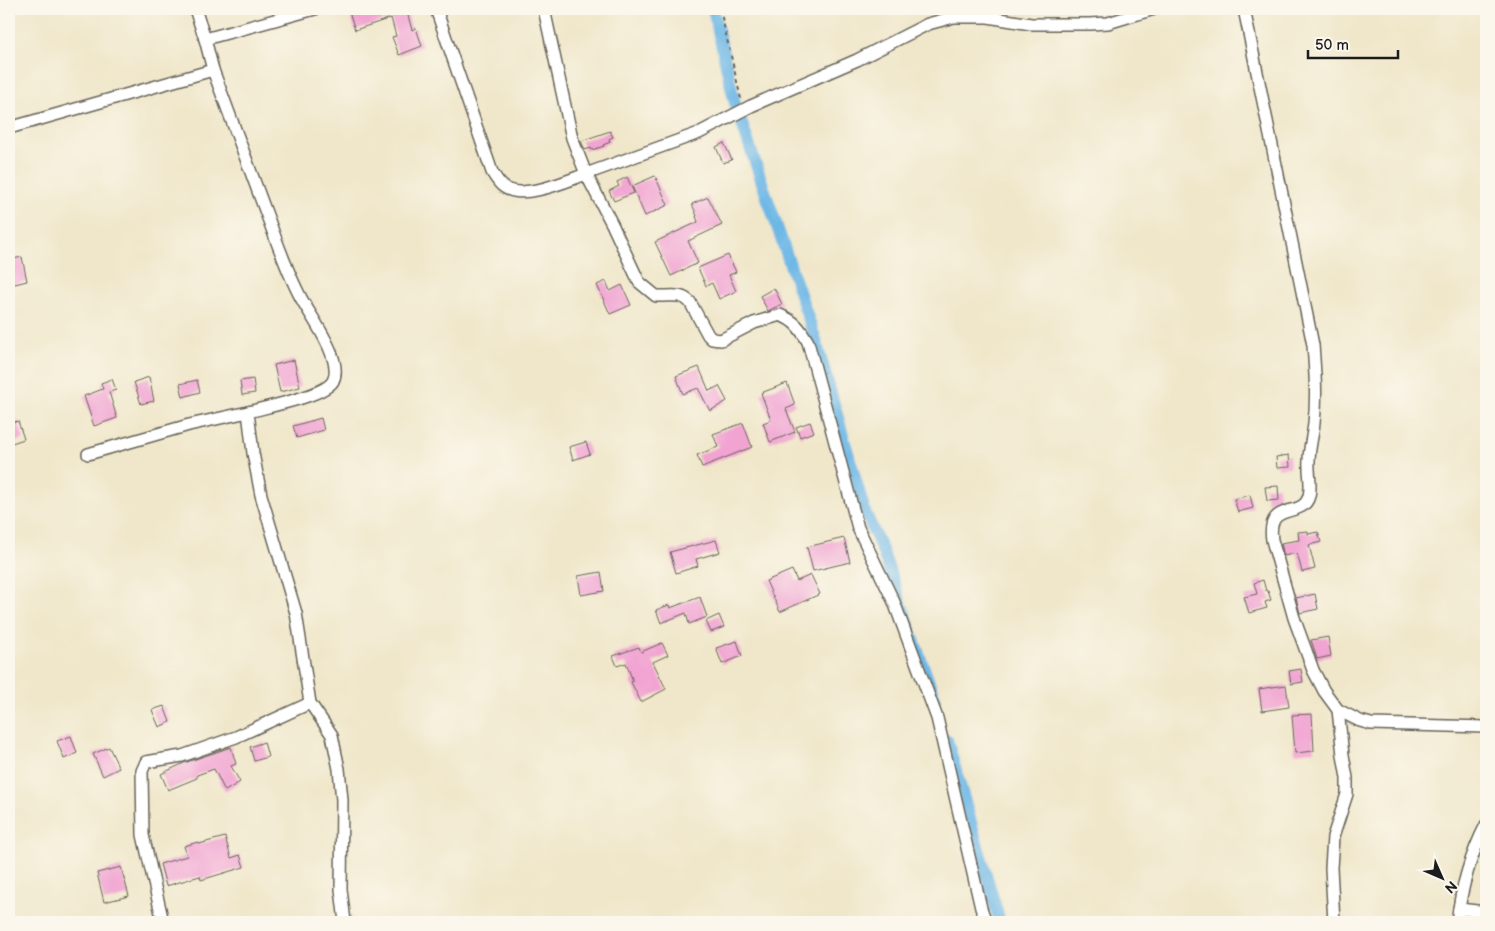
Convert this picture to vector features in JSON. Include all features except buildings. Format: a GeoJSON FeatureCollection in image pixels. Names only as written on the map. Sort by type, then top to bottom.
{"type":"FeatureCollection","features":[{"type":"Feature","properties":{"kind":"street"},"geometry":{"type":"LineString","coordinates":[[88,454],[189,425],[248,412],[323,391],[333,381],[335,374],[329,345],[300,297],[282,255],[214,70],[194,9]]}},
{"type":"Feature","properties":{"kind":"street"},"geometry":{"type":"LineString","coordinates":[[205,39],[315,9]]}},
{"type":"Feature","properties":{"kind":"street"},"geometry":{"type":"LineString","coordinates":[[436,9],[492,172],[502,186],[512,192],[525,192],[543,188],[699,134],[743,110],[857,60],[928,24],[954,17],[988,17],[1031,24],[1108,23],[1154,9]]}},
{"type":"Feature","properties":{"kind":"street"},"geometry":{"type":"LineString","coordinates":[[544,9],[572,138],[586,174],[639,282],[656,296],[676,295],[687,298],[712,339],[721,340],[754,323],[780,315],[798,325],[808,342],[858,528],[894,602],[937,718],[980,908],[986,922]]}},
{"type":"Feature","properties":{"kind":"street"},"geometry":{"type":"LineString","coordinates":[[1244,9],[1313,345],[1316,384],[1309,462],[1309,498],[1305,504],[1278,515],[1272,521],[1270,527],[1294,618],[1313,670],[1324,691],[1338,710],[1360,721],[1371,724],[1486,727]]}},
{"type":"Feature","properties":{"kind":"street"},"geometry":{"type":"LineString","coordinates":[[9,128],[214,70]]}},
{"type":"Feature","properties":{"kind":"street"},"geometry":{"type":"LineString","coordinates":[[248,412],[252,453],[261,495],[296,613],[310,703],[332,735],[339,769],[342,800],[341,890],[345,922]]}},
{"type":"Feature","properties":{"kind":"street"},"geometry":{"type":"LineString","coordinates":[[163,922],[144,835],[142,771],[146,762],[182,756],[236,737],[310,703]]}},
{"type":"Feature","properties":{"kind":"street"},"geometry":{"type":"LineString","coordinates":[[1334,922],[1331,868],[1333,837],[1347,794],[1347,778],[1338,710]]}},
{"type":"Feature","properties":{"kind":"street"},"geometry":{"type":"LineString","coordinates":[[1457,922],[1472,857],[1486,825]]}},
{"type":"Feature","properties":{"kind":"street"},"geometry":{"type":"LineString","coordinates":[[1459,909],[1486,912]]}},
{"type":"Feature","properties":{"kind":"path"},"geometry":{"type":"LineString","coordinates":[[720,9],[743,110]]}},
{"type":"Feature","properties":{"kind":"waterway"},"geometry":{"type":"LineString","coordinates":[[713,9],[736,108]]}},
{"type":"Feature","properties":{"kind":"waterway"},"geometry":{"type":"LineString","coordinates":[[740,118],[815,338],[865,512],[882,550],[935,699]]}},
{"type":"Feature","properties":{"kind":"waterway"},"geometry":{"type":"LineString","coordinates":[[947,740],[1000,922]]}}]}
